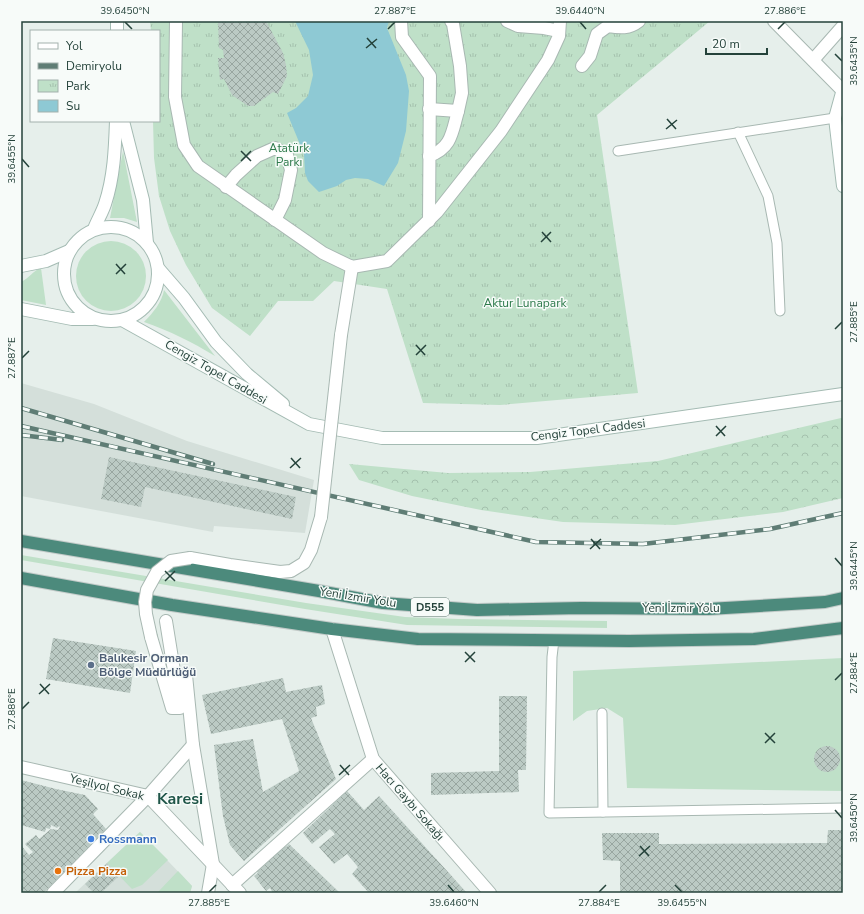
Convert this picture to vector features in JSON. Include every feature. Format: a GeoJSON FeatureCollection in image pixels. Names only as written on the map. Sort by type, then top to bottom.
{"type":"FeatureCollection","features":[{"type":"Feature","properties":{"kind":"highway","name":"Yeni İzmir Yolu"},"geometry":{"type":"LineString","coordinates":[[21,541],[383,603],[477,610],[581,608],[708,610],[825,602],[843,598]]}},
{"type":"Feature","properties":{"kind":"highway"},"geometry":{"type":"LineString","coordinates":[[21,578],[172,605],[332,629],[418,639],[629,641],[754,639],[843,628]]}},
{"type":"Feature","properties":{"kind":"street"},"geometry":{"type":"LineString","coordinates":[[176,21],[175,97],[184,145],[198,166],[322,253],[352,267],[387,261],[437,212],[501,131],[548,60],[559,36],[560,26],[544,28],[518,26],[507,21]]}},
{"type":"Feature","properties":{"kind":"street"},"geometry":{"type":"LineString","coordinates":[[401,21],[402,37],[430,76],[429,220]]}},
{"type":"Feature","properties":{"kind":"street"},"geometry":{"type":"LineString","coordinates":[[429,156],[439,152],[449,142],[462,93],[460,66],[451,21]]}},
{"type":"Feature","properties":{"kind":"street"},"geometry":{"type":"LineString","coordinates":[[582,66],[590,56],[597,34],[608,26],[619,28],[632,26],[639,21]]}},
{"type":"Feature","properties":{"kind":"street"},"geometry":{"type":"LineString","coordinates":[[774,21],[843,89],[836,118],[843,186]]}},
{"type":"Feature","properties":{"kind":"street"},"geometry":{"type":"LineString","coordinates":[[813,60],[843,26]]}},
{"type":"Feature","properties":{"kind":"street"},"geometry":{"type":"LineString","coordinates":[[429,109],[458,111]]}},
{"type":"Feature","properties":{"kind":"street"},"geometry":{"type":"LineString","coordinates":[[94,229],[105,205],[111,180],[115,152],[116,122]]}},
{"type":"Feature","properties":{"kind":"street","name":"Cengiz Topel Caddesi"},"geometry":{"type":"LineString","coordinates":[[123,122],[143,200],[147,243]]}},
{"type":"Feature","properties":{"kind":"street"},"geometry":{"type":"LineString","coordinates":[[226,187],[236,175],[257,156],[275,148],[288,155],[291,170],[285,200],[275,220]]}},
{"type":"Feature","properties":{"kind":"street","name":"Cengiz Topel Caddesi"},"geometry":{"type":"LineString","coordinates":[[111,226],[128,229],[139,235],[147,243],[155,255],[158,268],[158,282],[154,295],[146,306],[135,315],[122,320],[104,321],[96,319],[83,312],[74,303],[66,291],[63,278],[64,264],[69,251],[75,242],[94,229],[111,226]]}},
{"type":"Feature","properties":{"kind":"street"},"geometry":{"type":"LineString","coordinates":[[21,266],[46,261],[69,251]]}},
{"type":"Feature","properties":{"kind":"street"},"geometry":{"type":"LineString","coordinates":[[166,621],[180,708],[172,708],[151,637],[146,614],[145,602],[147,590],[157,572],[171,561],[190,558],[230,566],[280,572],[291,571],[304,563],[311,550],[321,517],[341,335],[352,267]]}},
{"type":"Feature","properties":{"kind":"street","name":"Cengiz Topel Caddesi"},"geometry":{"type":"LineString","coordinates":[[158,268],[184,298],[216,342],[246,374],[309,424]]}},
{"type":"Feature","properties":{"kind":"street"},"geometry":{"type":"LineString","coordinates":[[21,310],[72,319],[96,319]]}},
{"type":"Feature","properties":{"kind":"street","name":"Cengiz Topel Caddesi"},"geometry":{"type":"LineString","coordinates":[[122,320],[309,424],[382,438],[537,438],[843,394]]}},
{"type":"Feature","properties":{"kind":"street","name":"Hacı Gaybı Sokağı"},"geometry":{"type":"LineString","coordinates":[[332,629],[373,759],[490,893]]}},
{"type":"Feature","properties":{"kind":"street"},"geometry":{"type":"LineString","coordinates":[[186,675],[193,745],[213,864],[208,893]]}},
{"type":"Feature","properties":{"kind":"street"},"geometry":{"type":"LineString","coordinates":[[53,893],[148,796],[193,745]]}},
{"type":"Feature","properties":{"kind":"street"},"geometry":{"type":"LineString","coordinates":[[236,889],[373,759]]}},
{"type":"Feature","properties":{"kind":"street","name":"Yeşilyol Sokak"},"geometry":{"type":"LineString","coordinates":[[21,767],[148,796],[236,889]]}},
{"type":"Feature","properties":{"kind":"lane"},"geometry":{"type":"LineString","coordinates":[[618,151],[836,118]]}},
{"type":"Feature","properties":{"kind":"lane"},"geometry":{"type":"LineString","coordinates":[[738,132],[768,196],[777,243],[780,311]]}},
{"type":"Feature","properties":{"kind":"lane"},"geometry":{"type":"LineString","coordinates":[[554,640],[552,657],[549,812],[843,808]]}},
{"type":"Feature","properties":{"kind":"lane"},"geometry":{"type":"LineString","coordinates":[[602,713],[603,812]]}},
{"type":"Feature","properties":{"kind":"shaded area"},"geometry":{"type":"Polygon","coordinates":[[[21,383],[94,404],[187,441],[314,480],[305,533],[214,526],[213,532],[21,496],[21,383]]]}},
{"type":"Feature","properties":{"kind":"shaded area"},"geometry":{"type":"Polygon","coordinates":[[[140,832],[192,886],[190,893],[75,893],[140,832]]]}},
{"type":"Feature","properties":{"kind":"green space","name":"Atatürk Parkı"},"geometry":{"type":"Polygon","coordinates":[[[150,21],[710,21],[597,115],[638,393],[500,405],[423,403],[387,289],[334,281],[313,301],[278,301],[250,336],[212,308],[186,265],[170,231],[159,196],[154,158],[153,122],[160,122],[160,30],[151,30],[150,21]]]}},
{"type":"Feature","properties":{"kind":"green space"},"geometry":{"type":"Polygon","coordinates":[[[123,151],[137,222],[124,218],[110,218],[123,151]]]}},
{"type":"Feature","properties":{"kind":"green space"},"geometry":{"type":"Polygon","coordinates":[[[111,241],[124,244],[136,251],[143,263],[146,276],[143,289],[136,301],[124,308],[111,311],[98,308],[86,301],[79,289],[76,276],[79,263],[86,251],[98,244],[111,241]]]}},
{"type":"Feature","properties":{"kind":"green space"},"geometry":{"type":"Polygon","coordinates":[[[41,268],[46,305],[21,300],[21,282],[41,268]]]}},
{"type":"Feature","properties":{"kind":"green space"},"geometry":{"type":"Polygon","coordinates":[[[164,290],[215,356],[181,337],[144,322],[157,307],[164,290]]]}},
{"type":"Feature","properties":{"kind":"green space"},"geometry":{"type":"Polygon","coordinates":[[[843,418],[843,498],[783,512],[675,525],[563,522],[481,510],[412,496],[359,480],[349,464],[448,473],[530,472],[658,461],[843,418]]]}},
{"type":"Feature","properties":{"kind":"green space"},"geometry":{"type":"Polygon","coordinates":[[[21,555],[306,603],[405,617],[607,621],[607,628],[407,625],[21,560],[21,555]]]}},
{"type":"Feature","properties":{"kind":"green space"},"geometry":{"type":"Polygon","coordinates":[[[843,658],[843,791],[627,788],[623,718],[607,708],[587,711],[573,721],[573,671],[843,658]]]}},
{"type":"Feature","properties":{"kind":"green space"},"geometry":{"type":"Polygon","coordinates":[[[140,832],[168,860],[142,885],[132,889],[107,863],[140,832]]]}},
{"type":"Feature","properties":{"kind":"green space"},"geometry":{"type":"Polygon","coordinates":[[[178,871],[192,886],[190,893],[157,893],[178,871]]]}},
{"type":"Feature","properties":{"kind":"water"},"geometry":{"type":"Polygon","coordinates":[[[295,21],[389,21],[387,28],[406,75],[409,91],[406,131],[398,163],[384,186],[368,179],[355,178],[346,180],[337,186],[319,192],[308,181],[305,173],[304,154],[287,113],[296,108],[308,96],[313,75],[309,50],[295,21]]]}},
{"type":"Feature","properties":{"kind":"building"},"geometry":{"type":"Polygon","coordinates":[[[218,21],[266,21],[283,53],[286,65],[287,76],[278,94],[273,92],[254,106],[248,106],[232,95],[224,79],[220,80],[218,58],[224,58],[223,50],[219,48],[218,21]]]}},
{"type":"Feature","properties":{"kind":"building"},"geometry":{"type":"Polygon","coordinates":[[[109,457],[296,497],[292,519],[145,487],[141,507],[101,499],[109,457]]]}},
{"type":"Feature","properties":{"kind":"building","name":"Balıkesir Orman Bölge Müdürlüğü"},"geometry":{"type":"Polygon","coordinates":[[[53,638],[136,651],[130,693],[46,679],[53,638]]]}},
{"type":"Feature","properties":{"kind":"building"},"geometry":{"type":"Polygon","coordinates":[[[283,678],[286,692],[322,685],[325,704],[316,707],[317,716],[311,718],[336,779],[244,861],[230,845],[223,816],[214,745],[253,739],[263,792],[299,771],[282,719],[211,734],[202,695],[283,678]]]}},
{"type":"Feature","properties":{"kind":"building"},"geometry":{"type":"Polygon","coordinates":[[[499,696],[527,696],[526,770],[518,770],[519,792],[431,795],[431,773],[499,771],[499,696]]]}},
{"type":"Feature","properties":{"kind":"building"},"geometry":{"type":"Polygon","coordinates":[[[827,746],[836,750],[840,759],[836,768],[827,772],[818,768],[814,759],[818,750],[827,746]]]}},
{"type":"Feature","properties":{"kind":"building"},"geometry":{"type":"Polygon","coordinates":[[[21,780],[85,795],[98,809],[93,814],[106,829],[43,893],[21,893],[21,845],[29,855],[33,852],[25,844],[36,835],[39,839],[51,829],[58,830],[60,827],[59,826],[57,828],[51,825],[50,829],[46,828],[45,832],[21,825],[21,780]]]}},
{"type":"Feature","properties":{"kind":"building"},"geometry":{"type":"Polygon","coordinates":[[[347,791],[364,810],[379,796],[467,893],[369,893],[352,874],[358,867],[347,854],[334,864],[319,847],[335,834],[330,829],[312,844],[303,833],[347,791]]]}},
{"type":"Feature","properties":{"kind":"building"},"geometry":{"type":"Polygon","coordinates":[[[828,830],[843,830],[843,893],[620,893],[620,861],[603,860],[602,833],[659,833],[659,844],[827,843],[828,830]]]}},
{"type":"Feature","properties":{"kind":"building"},"geometry":{"type":"Polygon","coordinates":[[[283,844],[286,847],[289,844],[340,893],[273,893],[270,888],[266,891],[254,876],[258,873],[255,869],[283,844]]]}},
{"type":"Feature","properties":{"kind":"building"},"geometry":{"type":"Polygon","coordinates":[[[107,863],[119,876],[101,893],[94,893],[85,884],[107,863]]]}},
{"type":"Feature","properties":{"kind":"railway"},"geometry":{"type":"LineString","coordinates":[[21,408],[213,464]]}},
{"type":"Feature","properties":{"kind":"railway"},"geometry":{"type":"LineString","coordinates":[[21,426],[536,542],[643,544],[770,529],[843,513]]}},
{"type":"Feature","properties":{"kind":"railway"},"geometry":{"type":"LineString","coordinates":[[21,435],[62,440]]}},
{"type":"Feature","properties":{"kind":"place","name":"Balıkesir Orman Bölge Müdürlüğü"},"geometry":{"type":"Point","coordinates":[91,665]}},
{"type":"Feature","properties":{"kind":"place","name":"Rossmann"},"geometry":{"type":"Point","coordinates":[91,839]}},
{"type":"Feature","properties":{"kind":"place","name":"Pizza Pizza"},"geometry":{"type":"Point","coordinates":[58,871]}},
{"type":"Feature","properties":{"kind":"district","name":"Karesi"},"geometry":{"type":"Point","coordinates":[180,798]}},
{"type":"Feature","properties":{"kind":"park label","name":"Aktur Lunapark"},"geometry":{"type":"Point","coordinates":[525,303]}}]}
